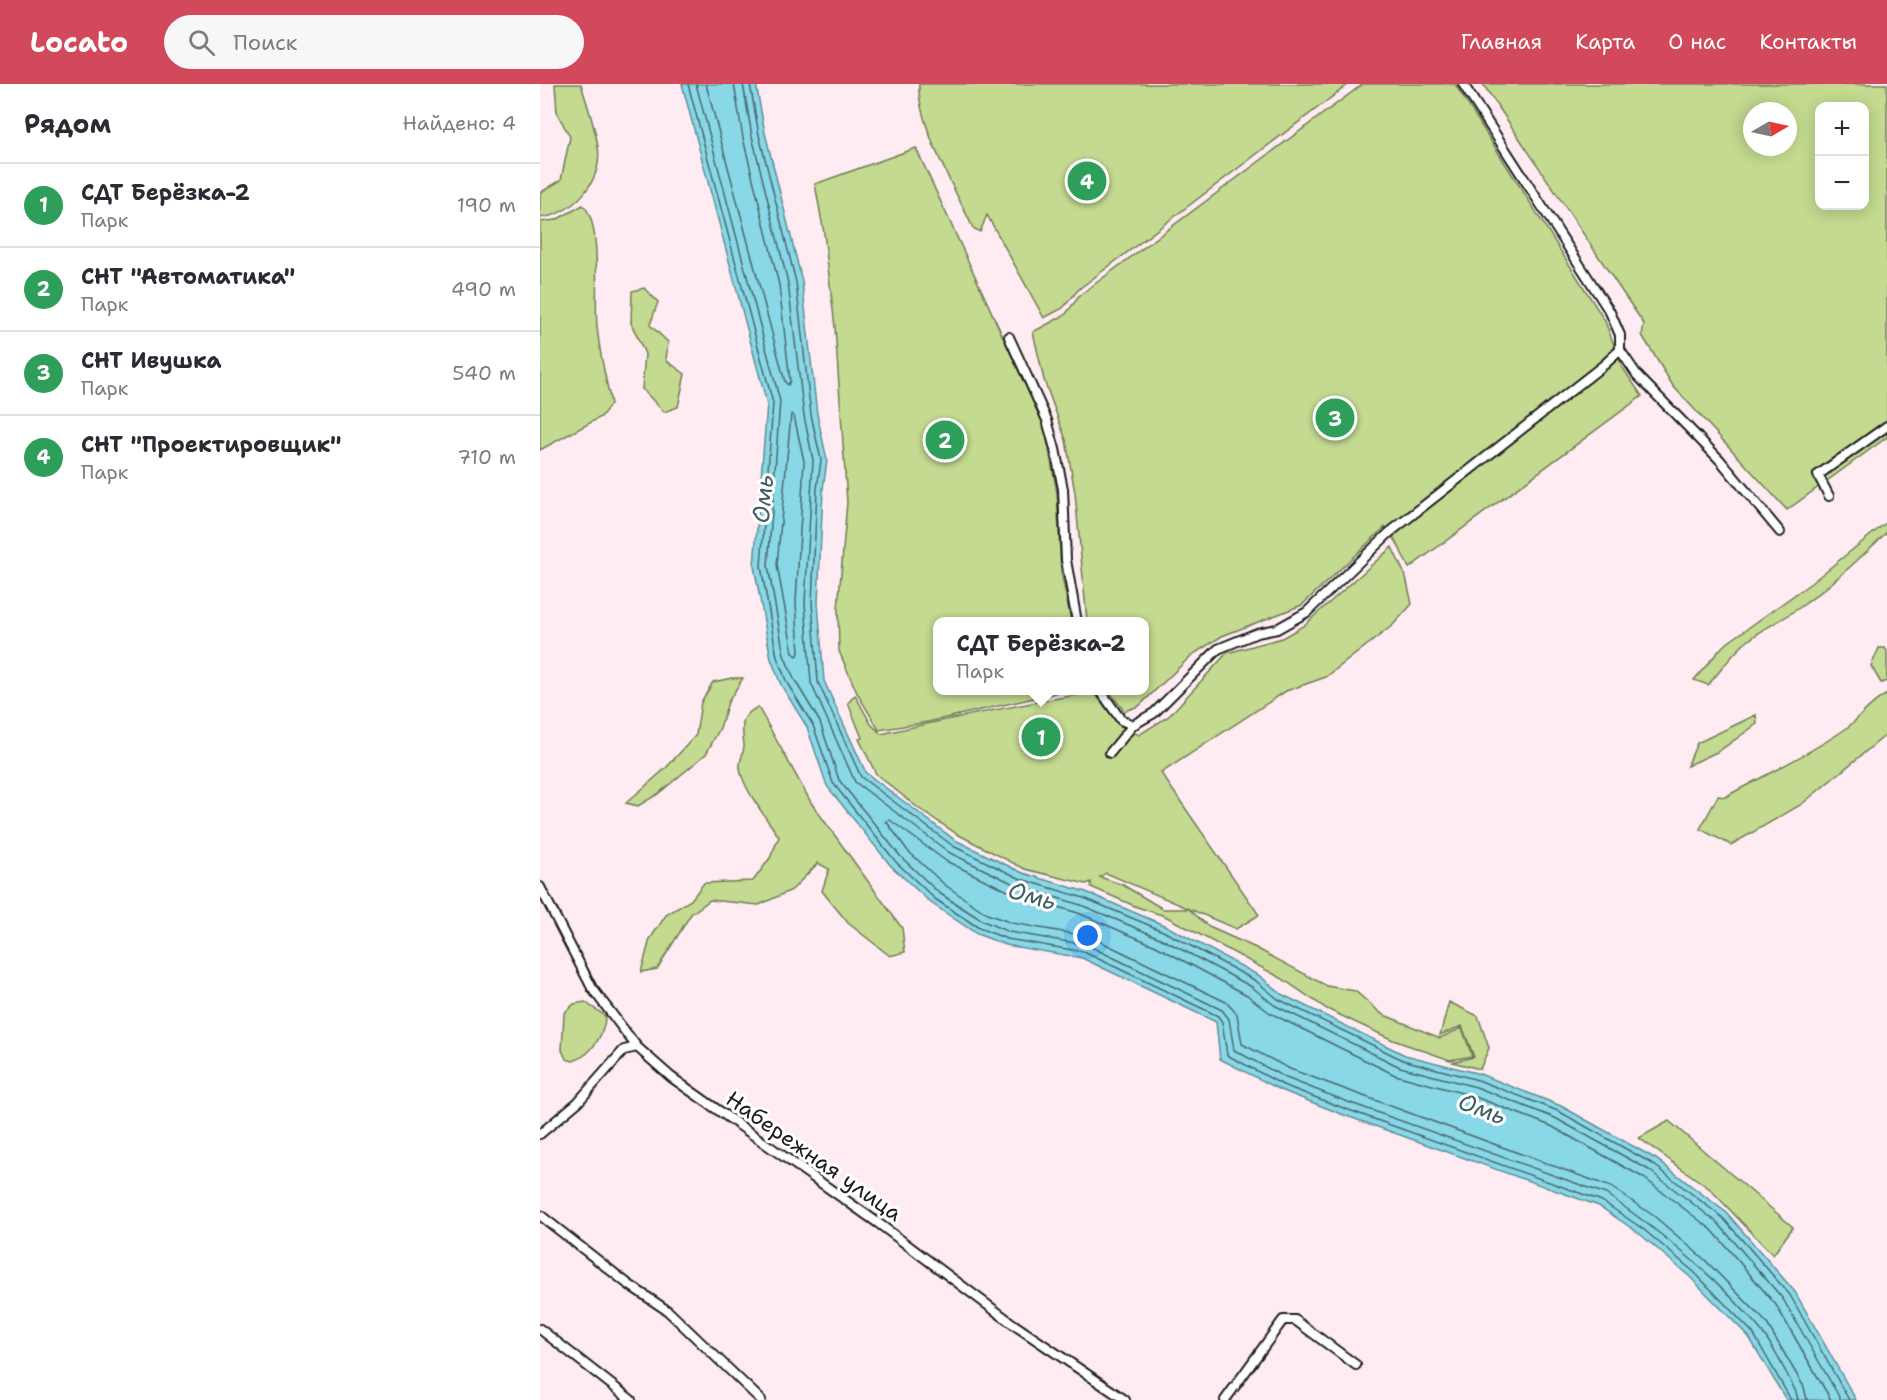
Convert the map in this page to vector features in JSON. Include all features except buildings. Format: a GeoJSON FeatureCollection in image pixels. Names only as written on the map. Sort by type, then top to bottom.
{"type":"FeatureCollection","features":[{"type":"Feature","properties":{"kind":"street"},"geometry":{"type":"LineString","coordinates":[[1463,84],[1604,304],[1620,334],[1620,350],[1637,375],[1720,460],[1780,532]]}},
{"type":"Feature","properties":{"kind":"street"},"geometry":{"type":"LineString","coordinates":[[1009,337],[1047,420],[1055,449],[1063,489],[1066,560],[1076,617]]}},
{"type":"Feature","properties":{"kind":"street"},"geometry":{"type":"LineString","coordinates":[[1110,753],[1133,725],[1154,713],[1218,649],[1257,633],[1277,629],[1307,612],[1389,533],[1620,350]]}},
{"type":"Feature","properties":{"kind":"street"},"geometry":{"type":"LineString","coordinates":[[1828,496],[1818,475],[1887,426]]}},
{"type":"Feature","properties":{"kind":"street"},"geometry":{"type":"LineString","coordinates":[[1103,695],[1120,720],[1133,725]]}},
{"type":"Feature","properties":{"kind":"street","name":"Набережная улица"},"geometry":{"type":"LineString","coordinates":[[540,886],[592,987],[637,1047],[671,1077],[878,1223],[1013,1324],[1125,1400]]}},
{"type":"Feature","properties":{"kind":"street"},"geometry":{"type":"LineString","coordinates":[[540,1134],[578,1102],[624,1050],[637,1047]]}},
{"type":"Feature","properties":{"kind":"street"},"geometry":{"type":"LineString","coordinates":[[540,1215],[628,1284],[668,1311],[761,1400]]}},
{"type":"Feature","properties":{"kind":"street"},"geometry":{"type":"LineString","coordinates":[[1226,1400],[1283,1320],[1295,1320],[1356,1365]]}},
{"type":"Feature","properties":{"kind":"street"},"geometry":{"type":"LineString","coordinates":[[540,1329],[631,1400]]}},
{"type":"Feature","properties":{"kind":"green space"},"geometry":{"type":"Polygon","coordinates":[[[555,84],[581,84],[595,131],[599,160],[591,184],[574,203],[552,215],[540,218],[540,193],[561,180],[570,137],[557,113],[555,84]]]}},
{"type":"Feature","properties":{"kind":"green space"},"geometry":{"type":"Polygon","coordinates":[[[919,84],[1349,84],[1079,289],[1063,308],[1044,318],[987,215],[980,232],[973,228],[931,137],[924,118],[919,84]]]}},
{"type":"Feature","properties":{"kind":"green space"},"geometry":{"type":"Polygon","coordinates":[[[1363,84],[1455,84],[1605,321],[1622,367],[1642,396],[1409,568],[1396,541],[1385,527],[1302,605],[1222,636],[1192,655],[1139,706],[1124,711],[1112,695],[1149,695],[1149,617],[1087,617],[1075,493],[1066,440],[1044,380],[1033,332],[1065,315],[1080,295],[1363,84]]]}},
{"type":"Feature","properties":{"kind":"green space"},"geometry":{"type":"Polygon","coordinates":[[[1483,84],[1887,84],[1887,437],[1787,510],[1673,386],[1642,335],[1644,324],[1483,84]]]}},
{"type":"Feature","properties":{"kind":"green space"},"geometry":{"type":"Polygon","coordinates":[[[916,148],[1045,428],[1057,493],[1061,572],[1070,617],[933,617],[933,695],[1047,695],[928,722],[879,730],[857,693],[839,651],[838,609],[847,502],[835,327],[824,233],[815,184],[916,148]]]}},
{"type":"Feature","properties":{"kind":"green space"},"geometry":{"type":"Polygon","coordinates":[[[583,205],[589,214],[593,228],[598,336],[611,404],[601,417],[540,450],[540,222],[556,220],[583,205]]]}},
{"type":"Feature","properties":{"kind":"green space"},"geometry":{"type":"Polygon","coordinates":[[[644,288],[658,302],[650,325],[668,342],[666,360],[685,374],[678,407],[664,412],[642,389],[645,354],[631,323],[632,291],[644,288]]]}},
{"type":"Feature","properties":{"kind":"green space"},"geometry":{"type":"Polygon","coordinates":[[[1887,522],[1887,532],[1855,562],[1811,600],[1748,641],[1708,685],[1694,680],[1723,646],[1811,583],[1887,522]]]}},
{"type":"Feature","properties":{"kind":"green space"},"geometry":{"type":"Polygon","coordinates":[[[1392,547],[1406,577],[1412,604],[1393,625],[1326,677],[1286,691],[1161,773],[1259,915],[1236,929],[1106,873],[1100,877],[1123,885],[1163,909],[1189,909],[1209,927],[1256,948],[1327,986],[1355,991],[1382,1014],[1440,1038],[1462,1028],[1472,1056],[1450,1060],[1393,1040],[1327,1009],[1281,978],[1165,916],[1137,907],[1091,887],[1091,882],[1086,884],[1025,869],[957,834],[918,808],[876,774],[859,739],[862,738],[848,703],[855,695],[871,724],[881,734],[1078,695],[1096,695],[1120,726],[1139,735],[1169,716],[1227,653],[1282,638],[1303,626],[1392,547]]]}},
{"type":"Feature","properties":{"kind":"green space"},"geometry":{"type":"Polygon","coordinates":[[[1879,648],[1885,648],[1887,651],[1887,681],[1881,683],[1871,666],[1879,648]]]}},
{"type":"Feature","properties":{"kind":"green space"},"geometry":{"type":"Polygon","coordinates":[[[743,678],[728,702],[720,728],[706,754],[658,794],[638,806],[626,803],[666,768],[696,735],[701,702],[713,682],[743,678]]]}},
{"type":"Feature","properties":{"kind":"green space"},"geometry":{"type":"Polygon","coordinates":[[[1887,694],[1887,734],[1802,804],[1731,845],[1700,829],[1718,796],[1725,797],[1815,748],[1844,730],[1887,694]]]}},
{"type":"Feature","properties":{"kind":"green space"},"geometry":{"type":"Polygon","coordinates":[[[758,707],[812,804],[902,928],[905,952],[890,956],[848,923],[822,891],[829,869],[818,863],[792,890],[759,905],[710,900],[691,914],[657,969],[641,972],[650,939],[666,915],[691,900],[704,883],[753,881],[770,858],[779,837],[750,794],[740,768],[744,745],[743,723],[748,714],[758,707]]]}},
{"type":"Feature","properties":{"kind":"green space"},"geometry":{"type":"Polygon","coordinates":[[[1756,715],[1757,724],[1719,751],[1687,766],[1697,743],[1756,715]]]}},
{"type":"Feature","properties":{"kind":"green space"},"geometry":{"type":"Polygon","coordinates":[[[585,1002],[605,1016],[603,1030],[591,1049],[573,1061],[566,1059],[562,1050],[564,1013],[574,1004],[585,1002]]]}},
{"type":"Feature","properties":{"kind":"green space"},"geometry":{"type":"Polygon","coordinates":[[[1449,1002],[1478,1016],[1489,1048],[1480,1069],[1452,1062],[1474,1057],[1462,1026],[1440,1035],[1449,1002]]]}},
{"type":"Feature","properties":{"kind":"green space"},"geometry":{"type":"Polygon","coordinates":[[[1669,1121],[1793,1227],[1773,1255],[1710,1189],[1639,1138],[1669,1121]]]}},
{"type":"Feature","properties":{"kind":"water","name":"Омь"},"geometry":{"type":"Polygon","coordinates":[[[682,84],[756,84],[765,133],[802,281],[817,414],[827,460],[823,489],[818,603],[824,681],[866,773],[955,840],[1023,873],[1086,892],[1166,926],[1260,976],[1281,994],[1405,1055],[1480,1074],[1561,1106],[1656,1159],[1727,1213],[1795,1292],[1856,1400],[1786,1400],[1749,1337],[1690,1277],[1640,1234],[1599,1206],[1344,1115],[1281,1090],[1220,1059],[1216,1022],[1082,958],[1006,945],[977,934],[931,903],[891,866],[827,786],[807,727],[781,685],[771,659],[754,566],[767,404],[682,84]]]}},
{"type":"Feature","properties":{"kind":"place","name":"СНТ \"Проектировщик\""},"geometry":{"type":"Point","coordinates":[1087,181]}},
{"type":"Feature","properties":{"kind":"place","name":"СНТ Ивушка"},"geometry":{"type":"Point","coordinates":[1335,418]}},
{"type":"Feature","properties":{"kind":"place","name":"СНТ \"Автоматика\""},"geometry":{"type":"Point","coordinates":[945,440]}},
{"type":"Feature","properties":{"kind":"place","name":"СДТ Берёзка-2"},"geometry":{"type":"Point","coordinates":[1041,737]}}]}
